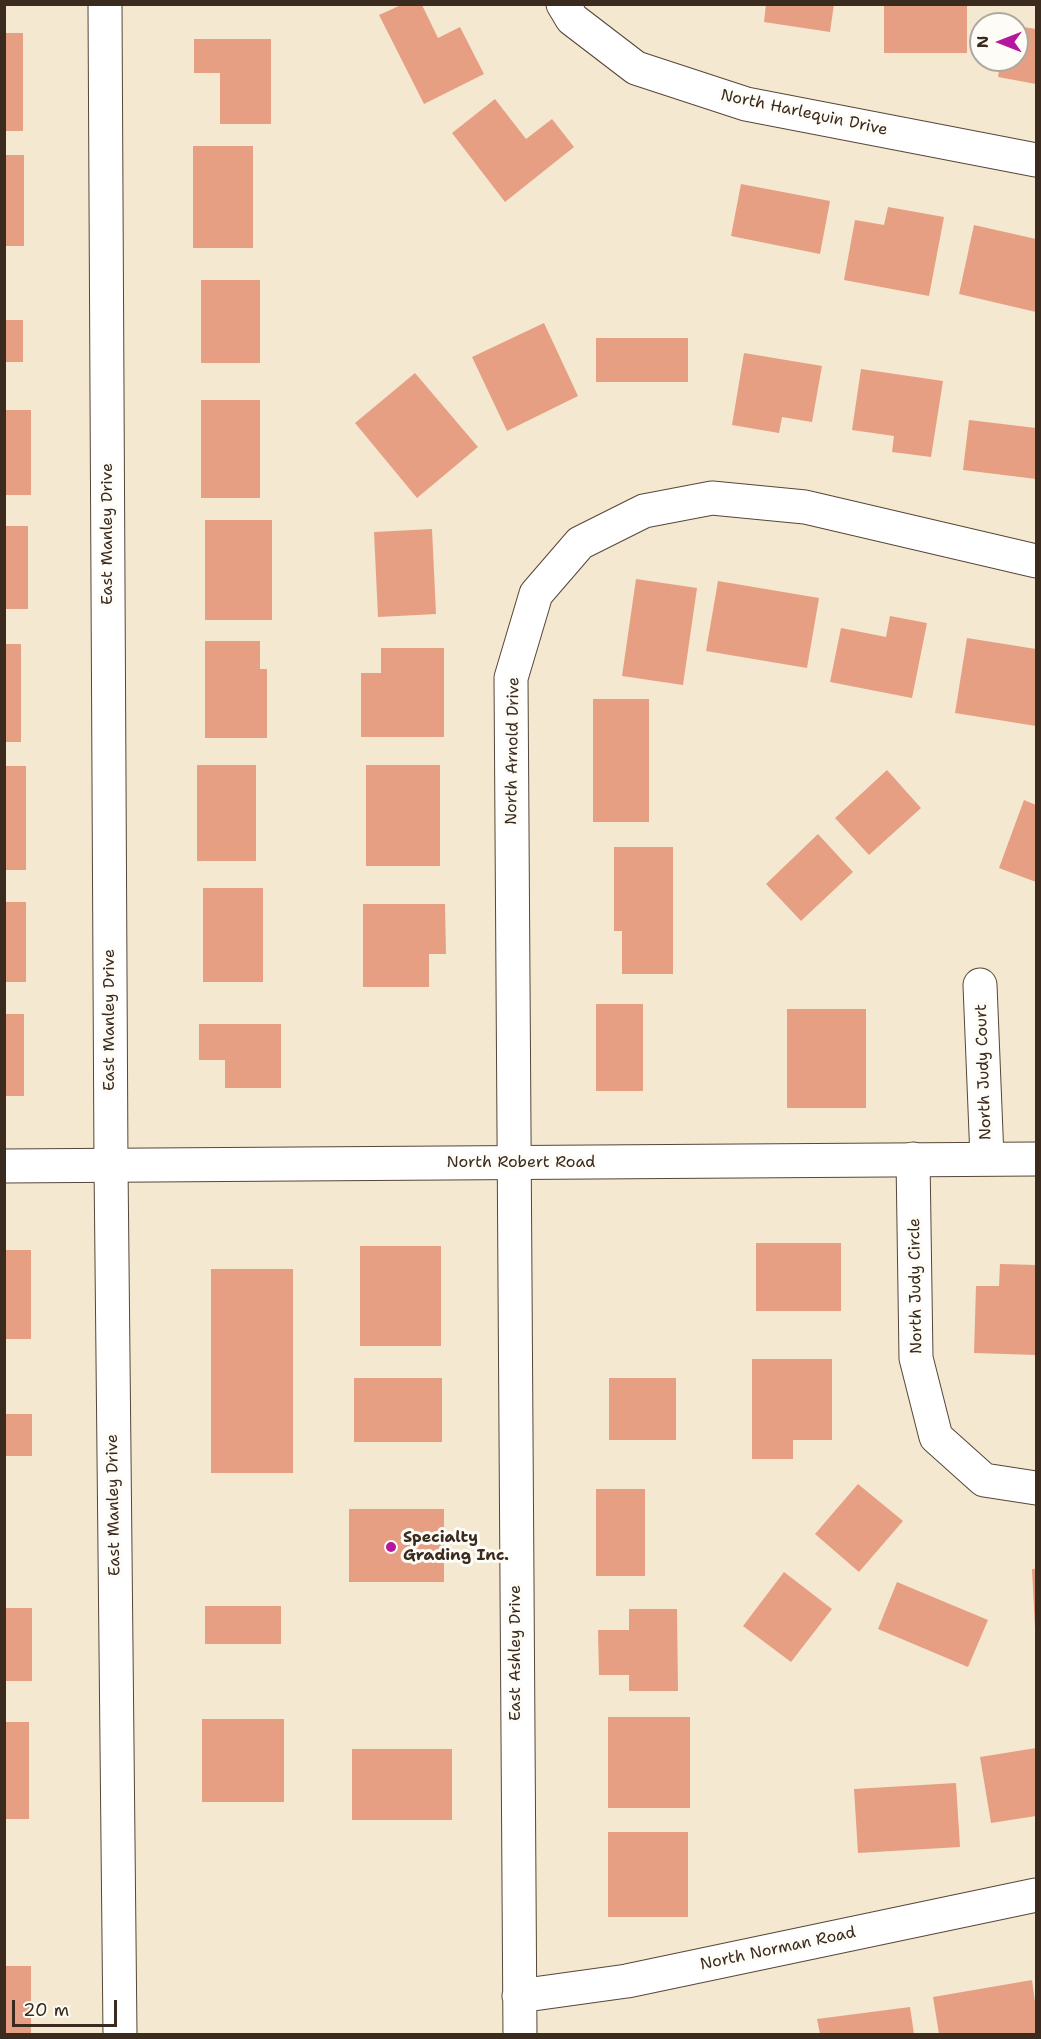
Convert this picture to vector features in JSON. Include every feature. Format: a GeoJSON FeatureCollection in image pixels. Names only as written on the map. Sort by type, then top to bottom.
{"type":"FeatureCollection","features":[{"type":"Feature","properties":{"kind":"street","name":"East Manley Drive"},"geometry":{"type":"LineString","coordinates":[[105,4],[111,1164],[120,2034]]}},
{"type":"Feature","properties":{"kind":"street","name":"North Harlequin Drive"},"geometry":{"type":"LineString","coordinates":[[563,4],[572,19],[636,68],[647,72],[746,104],[1036,160]]}},
{"type":"Feature","properties":{"kind":"street","name":"North Arnold Drive"},"geometry":{"type":"LineString","coordinates":[[514,1163],[511,678],[536,594],[580,543],[644,511],[712,498],[805,507],[1036,561]]}},
{"type":"Feature","properties":{"kind":"street","name":"North Judy Court"},"geometry":{"type":"LineString","coordinates":[[980,985],[987,1158]]}},
{"type":"Feature","properties":{"kind":"street","name":"North Judy Circle"},"geometry":{"type":"LineString","coordinates":[[913,1159],[916,1358],[936,1437],[984,1480],[1036,1488]]}},
{"type":"Feature","properties":{"kind":"street","name":"North Robert Road"},"geometry":{"type":"LineString","coordinates":[[4,1166],[1036,1159]]}},
{"type":"Feature","properties":{"kind":"street","name":"East Ashley Drive"},"geometry":{"type":"LineString","coordinates":[[514,1163],[520,2034]]}},
{"type":"Feature","properties":{"kind":"street","name":"North Norman Road"},"geometry":{"type":"LineString","coordinates":[[519,1996],[627,1981],[1036,1895]]}},
{"type":"Feature","properties":{"kind":"building"},"geometry":{"type":"Polygon","coordinates":[[[766,4],[834,4],[830,32],[764,22],[766,4]]]}},
{"type":"Feature","properties":{"kind":"building"},"geometry":{"type":"Polygon","coordinates":[[[884,4],[967,4],[967,53],[884,53],[884,4]]]}},
{"type":"Feature","properties":{"kind":"building"},"geometry":{"type":"Polygon","coordinates":[[[401,5],[422,5],[438,38],[460,27],[484,74],[424,104],[379,15],[401,5]]]}},
{"type":"Feature","properties":{"kind":"building"},"geometry":{"type":"Polygon","coordinates":[[[1029,28],[1036,29],[1036,84],[998,77],[999,72],[1029,72],[1029,28]]]}},
{"type":"Feature","properties":{"kind":"building"},"geometry":{"type":"Polygon","coordinates":[[[4,33],[23,33],[23,131],[4,131],[4,33]]]}},
{"type":"Feature","properties":{"kind":"building"},"geometry":{"type":"Polygon","coordinates":[[[194,39],[271,39],[271,124],[220,124],[220,73],[194,73],[194,39]]]}},
{"type":"Feature","properties":{"kind":"building"},"geometry":{"type":"Polygon","coordinates":[[[495,99],[526,139],[552,119],[574,147],[505,202],[452,133],[495,99]]]}},
{"type":"Feature","properties":{"kind":"building"},"geometry":{"type":"Polygon","coordinates":[[[193,146],[253,146],[253,248],[193,248],[193,146]]]}},
{"type":"Feature","properties":{"kind":"building"},"geometry":{"type":"Polygon","coordinates":[[[4,155],[24,155],[24,246],[4,246],[4,155]]]}},
{"type":"Feature","properties":{"kind":"building"},"geometry":{"type":"Polygon","coordinates":[[[741,184],[830,201],[820,254],[731,236],[741,184]]]}},
{"type":"Feature","properties":{"kind":"building"},"geometry":{"type":"Polygon","coordinates":[[[888,207],[944,217],[929,296],[844,280],[855,220],[884,225],[888,207]]]}},
{"type":"Feature","properties":{"kind":"building"},"geometry":{"type":"Polygon","coordinates":[[[974,225],[1036,239],[1036,312],[959,294],[974,225]]]}},
{"type":"Feature","properties":{"kind":"building"},"geometry":{"type":"Polygon","coordinates":[[[201,280],[260,280],[260,363],[201,363],[201,280]]]}},
{"type":"Feature","properties":{"kind":"building"},"geometry":{"type":"Polygon","coordinates":[[[4,320],[23,320],[23,362],[4,362],[4,320]]]}},
{"type":"Feature","properties":{"kind":"building"},"geometry":{"type":"Polygon","coordinates":[[[544,323],[578,396],[507,431],[472,357],[544,323]]]}},
{"type":"Feature","properties":{"kind":"building"},"geometry":{"type":"Polygon","coordinates":[[[596,338],[688,338],[688,382],[596,382],[596,338]]]}},
{"type":"Feature","properties":{"kind":"building"},"geometry":{"type":"Polygon","coordinates":[[[744,353],[822,366],[812,422],[782,417],[779,433],[732,425],[744,353]]]}},
{"type":"Feature","properties":{"kind":"building"},"geometry":{"type":"Polygon","coordinates":[[[861,369],[943,381],[931,457],[892,452],[894,436],[852,430],[861,369]]]}},
{"type":"Feature","properties":{"kind":"building"},"geometry":{"type":"Polygon","coordinates":[[[415,373],[478,447],[417,498],[355,423],[415,373]]]}},
{"type":"Feature","properties":{"kind":"building"},"geometry":{"type":"Polygon","coordinates":[[[201,400],[260,400],[260,498],[201,498],[201,400]]]}},
{"type":"Feature","properties":{"kind":"building"},"geometry":{"type":"Polygon","coordinates":[[[4,410],[31,410],[31,495],[4,495],[4,410]]]}},
{"type":"Feature","properties":{"kind":"building"},"geometry":{"type":"Polygon","coordinates":[[[969,420],[1036,428],[1036,479],[963,470],[969,420]]]}},
{"type":"Feature","properties":{"kind":"building"},"geometry":{"type":"Polygon","coordinates":[[[205,520],[272,520],[272,620],[205,620],[205,520]]]}},
{"type":"Feature","properties":{"kind":"building"},"geometry":{"type":"Polygon","coordinates":[[[4,526],[28,526],[28,609],[4,609],[4,526]]]}},
{"type":"Feature","properties":{"kind":"building"},"geometry":{"type":"Polygon","coordinates":[[[432,529],[436,614],[378,617],[374,532],[432,529]]]}},
{"type":"Feature","properties":{"kind":"building"},"geometry":{"type":"Polygon","coordinates":[[[636,579],[697,588],[683,685],[622,676],[636,579]]]}},
{"type":"Feature","properties":{"kind":"building"},"geometry":{"type":"Polygon","coordinates":[[[718,581],[819,598],[807,668],[706,651],[718,581]]]}},
{"type":"Feature","properties":{"kind":"building"},"geometry":{"type":"Polygon","coordinates":[[[890,616],[927,623],[912,698],[830,682],[841,628],[886,637],[890,616]]]}},
{"type":"Feature","properties":{"kind":"building"},"geometry":{"type":"Polygon","coordinates":[[[967,638],[1036,649],[1036,726],[955,713],[967,638]]]}},
{"type":"Feature","properties":{"kind":"building"},"geometry":{"type":"Polygon","coordinates":[[[205,641],[260,641],[260,669],[267,669],[267,738],[205,738],[205,641]]]}},
{"type":"Feature","properties":{"kind":"building"},"geometry":{"type":"Polygon","coordinates":[[[4,644],[21,644],[21,742],[4,742],[4,644]]]}},
{"type":"Feature","properties":{"kind":"building"},"geometry":{"type":"Polygon","coordinates":[[[381,648],[444,648],[444,737],[361,737],[361,673],[381,673],[381,648]]]}},
{"type":"Feature","properties":{"kind":"building"},"geometry":{"type":"Polygon","coordinates":[[[593,699],[649,699],[649,822],[593,822],[593,699]]]}},
{"type":"Feature","properties":{"kind":"building"},"geometry":{"type":"Polygon","coordinates":[[[197,765],[256,765],[256,861],[197,861],[197,765]]]}},
{"type":"Feature","properties":{"kind":"building"},"geometry":{"type":"Polygon","coordinates":[[[366,765],[440,765],[440,866],[366,866],[366,765]]]}},
{"type":"Feature","properties":{"kind":"building"},"geometry":{"type":"Polygon","coordinates":[[[4,766],[26,766],[26,870],[4,870],[4,766]]]}},
{"type":"Feature","properties":{"kind":"building"},"geometry":{"type":"Polygon","coordinates":[[[887,770],[921,808],[869,855],[835,818],[887,770]]]}},
{"type":"Feature","properties":{"kind":"building"},"geometry":{"type":"Polygon","coordinates":[[[1024,800],[1036,805],[1036,882],[999,868],[1024,800]]]}},
{"type":"Feature","properties":{"kind":"building"},"geometry":{"type":"Polygon","coordinates":[[[818,834],[853,872],[801,921],[766,884],[818,834]]]}},
{"type":"Feature","properties":{"kind":"building"},"geometry":{"type":"Polygon","coordinates":[[[614,847],[673,847],[673,974],[622,974],[622,931],[614,931],[614,847]]]}},
{"type":"Feature","properties":{"kind":"building"},"geometry":{"type":"Polygon","coordinates":[[[203,888],[263,888],[263,982],[203,982],[203,888]]]}},
{"type":"Feature","properties":{"kind":"building"},"geometry":{"type":"Polygon","coordinates":[[[4,902],[26,902],[26,982],[4,982],[4,902]]]}},
{"type":"Feature","properties":{"kind":"building"},"geometry":{"type":"Polygon","coordinates":[[[363,904],[445,904],[446,954],[429,954],[429,987],[363,987],[363,904]]]}},
{"type":"Feature","properties":{"kind":"building"},"geometry":{"type":"Polygon","coordinates":[[[596,1004],[643,1004],[643,1091],[596,1091],[596,1004]]]}},
{"type":"Feature","properties":{"kind":"building"},"geometry":{"type":"Polygon","coordinates":[[[787,1009],[866,1009],[866,1108],[787,1108],[787,1009]]]}},
{"type":"Feature","properties":{"kind":"building"},"geometry":{"type":"Polygon","coordinates":[[[4,1014],[24,1014],[24,1096],[4,1096],[4,1014]]]}},
{"type":"Feature","properties":{"kind":"building"},"geometry":{"type":"Polygon","coordinates":[[[199,1024],[281,1024],[281,1088],[225,1088],[225,1060],[199,1060],[199,1024]]]}},
{"type":"Feature","properties":{"kind":"building"},"geometry":{"type":"Polygon","coordinates":[[[756,1243],[841,1243],[841,1311],[756,1311],[756,1243]]]}},
{"type":"Feature","properties":{"kind":"building"},"geometry":{"type":"Polygon","coordinates":[[[360,1246],[441,1246],[441,1346],[360,1346],[360,1246]]]}},
{"type":"Feature","properties":{"kind":"building"},"geometry":{"type":"Polygon","coordinates":[[[4,1250],[31,1250],[31,1339],[4,1339],[4,1250]]]}},
{"type":"Feature","properties":{"kind":"building"},"geometry":{"type":"Polygon","coordinates":[[[1000,1264],[1036,1265],[1036,1355],[974,1353],[976,1286],[999,1286],[1000,1264]]]}},
{"type":"Feature","properties":{"kind":"building"},"geometry":{"type":"Polygon","coordinates":[[[211,1269],[293,1269],[293,1473],[211,1473],[211,1269]]]}},
{"type":"Feature","properties":{"kind":"building"},"geometry":{"type":"Polygon","coordinates":[[[752,1359],[832,1359],[832,1440],[793,1440],[793,1459],[752,1459],[752,1359]]]}},
{"type":"Feature","properties":{"kind":"building"},"geometry":{"type":"Polygon","coordinates":[[[354,1378],[442,1378],[442,1442],[354,1442],[354,1378]]]}},
{"type":"Feature","properties":{"kind":"building"},"geometry":{"type":"Polygon","coordinates":[[[609,1378],[676,1378],[676,1440],[609,1440],[609,1378]]]}},
{"type":"Feature","properties":{"kind":"building"},"geometry":{"type":"Polygon","coordinates":[[[4,1414],[32,1414],[32,1456],[4,1456],[4,1414]]]}},
{"type":"Feature","properties":{"kind":"building"},"geometry":{"type":"Polygon","coordinates":[[[858,1484],[903,1521],[859,1572],[815,1534],[858,1484]]]}},
{"type":"Feature","properties":{"kind":"building"},"geometry":{"type":"Polygon","coordinates":[[[596,1489],[645,1489],[645,1576],[596,1576],[596,1489]]]}},
{"type":"Feature","properties":{"kind":"building"},"geometry":{"type":"Polygon","coordinates":[[[349,1509],[444,1509],[444,1582],[349,1582],[349,1509]]]}},
{"type":"Feature","properties":{"kind":"building"},"geometry":{"type":"Polygon","coordinates":[[[1032,1569],[1036,1569],[1036,1628],[1035,1628],[1032,1569]]]}},
{"type":"Feature","properties":{"kind":"building"},"geometry":{"type":"Polygon","coordinates":[[[784,1572],[832,1609],[791,1662],[743,1626],[784,1572]]]}},
{"type":"Feature","properties":{"kind":"building"},"geometry":{"type":"Polygon","coordinates":[[[897,1582],[988,1620],[968,1667],[878,1629],[897,1582]]]}},
{"type":"Feature","properties":{"kind":"building"},"geometry":{"type":"Polygon","coordinates":[[[205,1606],[281,1606],[281,1644],[205,1644],[205,1606]]]}},
{"type":"Feature","properties":{"kind":"building"},"geometry":{"type":"Polygon","coordinates":[[[4,1608],[32,1608],[32,1681],[4,1681],[4,1608]]]}},
{"type":"Feature","properties":{"kind":"building"},"geometry":{"type":"Polygon","coordinates":[[[629,1609],[677,1609],[678,1691],[629,1691],[629,1675],[599,1675],[598,1630],[629,1630],[629,1609]]]}},
{"type":"Feature","properties":{"kind":"building"},"geometry":{"type":"Polygon","coordinates":[[[608,1717],[690,1717],[690,1808],[608,1808],[608,1717]]]}},
{"type":"Feature","properties":{"kind":"building"},"geometry":{"type":"Polygon","coordinates":[[[202,1719],[284,1719],[284,1802],[202,1802],[202,1719]]]}},
{"type":"Feature","properties":{"kind":"building"},"geometry":{"type":"Polygon","coordinates":[[[4,1722],[29,1722],[29,1819],[4,1819],[4,1722]]]}},
{"type":"Feature","properties":{"kind":"building"},"geometry":{"type":"Polygon","coordinates":[[[1036,1748],[1036,1816],[991,1823],[980,1757],[1036,1748]]]}},
{"type":"Feature","properties":{"kind":"building"},"geometry":{"type":"Polygon","coordinates":[[[352,1749],[452,1749],[452,1820],[352,1820],[352,1749]]]}},
{"type":"Feature","properties":{"kind":"building"},"geometry":{"type":"Polygon","coordinates":[[[956,1783],[960,1847],[858,1853],[854,1789],[956,1783]]]}},
{"type":"Feature","properties":{"kind":"building"},"geometry":{"type":"Polygon","coordinates":[[[608,1832],[688,1832],[688,1917],[608,1917],[608,1832]]]}},
{"type":"Feature","properties":{"kind":"building"},"geometry":{"type":"Polygon","coordinates":[[[4,1966],[31,1966],[31,2034],[4,2034],[4,1966]]]}},
{"type":"Feature","properties":{"kind":"building"},"geometry":{"type":"Polygon","coordinates":[[[1032,1980],[1036,2009],[1036,2034],[939,2034],[933,1997],[1032,1980]]]}},
{"type":"Feature","properties":{"kind":"building"},"geometry":{"type":"Polygon","coordinates":[[[910,2007],[914,2034],[820,2034],[817,2019],[910,2007]]]}},
{"type":"Feature","properties":{"kind":"place","name":"Specialty Grading Inc."},"geometry":{"type":"Point","coordinates":[391,1547]}}]}
